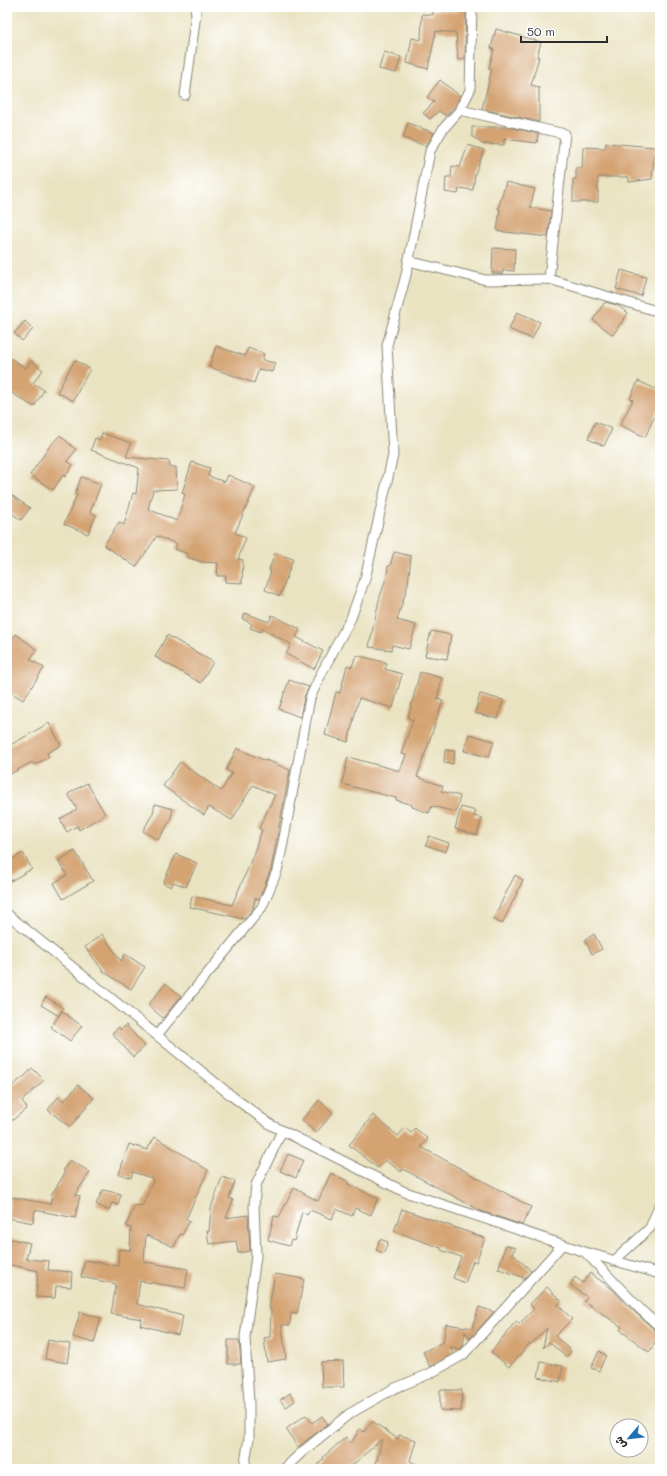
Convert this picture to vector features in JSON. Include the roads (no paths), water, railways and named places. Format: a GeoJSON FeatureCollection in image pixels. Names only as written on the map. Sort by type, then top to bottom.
{"type":"FeatureCollection","features":[{"type":"Feature","properties":{"kind":"street"},"geometry":{"type":"LineString","coordinates":[[185,95],[196,14],[195,7]]}},
{"type":"Feature","properties":{"kind":"street"},"geometry":{"type":"LineString","coordinates":[[157,1035],[262,907],[277,871],[310,698],[351,618],[365,579],[393,455],[387,345],[408,262],[430,151],[443,129],[460,110],[470,90],[472,7]]}},
{"type":"Feature","properties":{"kind":"street"},"geometry":{"type":"LineString","coordinates":[[460,110],[565,134],[549,279]]}},
{"type":"Feature","properties":{"kind":"street"},"geometry":{"type":"LineString","coordinates":[[408,262],[486,280],[549,279],[660,312]]}},
{"type":"Feature","properties":{"kind":"street"},"geometry":{"type":"LineString","coordinates":[[7,914],[233,1097],[271,1125],[406,1192],[586,1252],[660,1274]]}},
{"type":"Feature","properties":{"kind":"street"},"geometry":{"type":"LineString","coordinates":[[244,1469],[249,1438],[245,1337],[256,1256],[254,1205],[256,1185],[282,1131]]}},
{"type":"Feature","properties":{"kind":"street"},"geometry":{"type":"LineString","coordinates":[[614,1260],[650,1228],[660,1204]]}},
{"type":"Feature","properties":{"kind":"street"},"geometry":{"type":"LineString","coordinates":[[284,1469],[302,1452],[350,1414],[393,1389],[428,1374],[463,1355],[562,1244]]}},
{"type":"Feature","properties":{"kind":"street"},"geometry":{"type":"LineString","coordinates":[[586,1252],[642,1311],[660,1327]]}}]}
